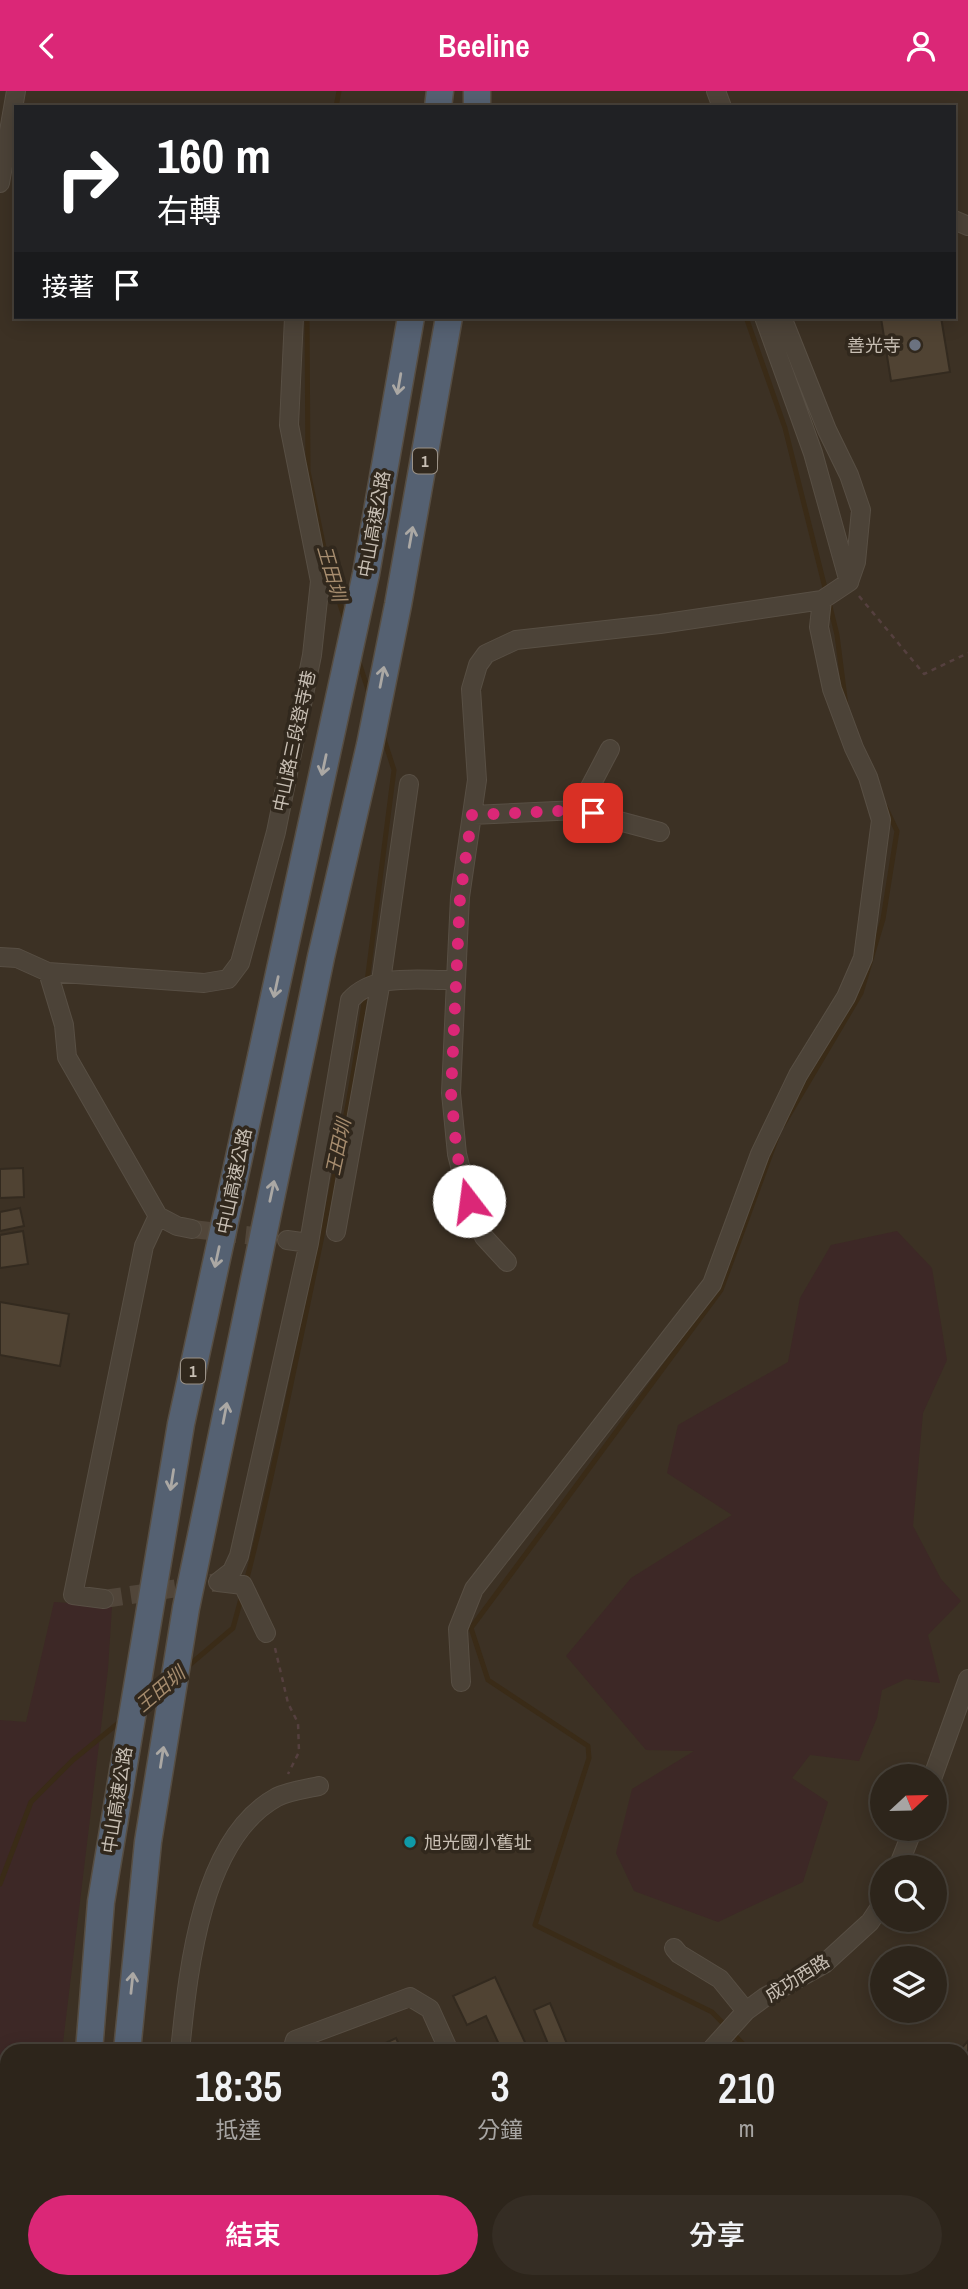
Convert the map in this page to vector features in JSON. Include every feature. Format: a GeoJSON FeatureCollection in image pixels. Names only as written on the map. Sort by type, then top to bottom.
{"type":"FeatureCollection","features":[{"type":"Feature","properties":{"kind":"highway","name":"中山高速公路"},"geometry":{"type":"LineString","coordinates":[[90,2044],[101,1902],[181,1424],[366,575],[411,319]]}},
{"type":"Feature","properties":{"kind":"highway","name":"1"},"geometry":{"type":"LineString","coordinates":[[128,2044],[148,1842],[186,1608],[321,957],[370,745],[398,605],[449,319]]}},
{"type":"Feature","properties":{"kind":"street"},"geometry":{"type":"LineString","coordinates":[[0,183],[16,91]]}},
{"type":"Feature","properties":{"kind":"street","name":"中山路三段登寺巷"},"geometry":{"type":"LineString","coordinates":[[0,957],[17,958],[48,972],[204,983],[228,979],[240,963],[276,832],[312,655],[320,581],[289,425],[293,319]]}},
{"type":"Feature","properties":{"kind":"street"},"geometry":{"type":"LineString","coordinates":[[765,319],[813,453],[849,582]]}},
{"type":"Feature","properties":{"kind":"street"},"geometry":{"type":"LineString","coordinates":[[507,1262],[484,1237],[469,1201],[457,1154],[451,1093],[460,897],[477,780],[471,689],[478,665],[493,650],[516,640],[660,624],[827,598],[849,582],[856,562],[861,510],[849,475],[827,430],[783,319]]}},
{"type":"Feature","properties":{"kind":"street"},"geometry":{"type":"LineString","coordinates":[[461,1682],[458,1629],[474,1589],[712,1284],[766,1142],[798,1075],[846,997],[863,958],[881,820],[868,777],[832,689],[819,627],[827,598]]}},
{"type":"Feature","properties":{"kind":"street"},"geometry":{"type":"LineString","coordinates":[[578,810],[610,749]]}},
{"type":"Feature","properties":{"kind":"street"},"geometry":{"type":"LineString","coordinates":[[336,1232],[380,981],[409,784]]}},
{"type":"Feature","properties":{"kind":"street"},"geometry":{"type":"LineString","coordinates":[[472,815],[578,810],[660,832]]}},
{"type":"Feature","properties":{"kind":"street"},"geometry":{"type":"LineString","coordinates":[[48,972],[64,1025],[67,1057],[159,1216],[177,1226],[192,1229]]}},
{"type":"Feature","properties":{"kind":"street"},"geometry":{"type":"LineString","coordinates":[[266,1633],[243,1585],[218,1582],[232,1571],[239,1556],[309,1243],[350,1000],[359,990],[380,981],[456,980]]}},
{"type":"Feature","properties":{"kind":"street"},"geometry":{"type":"LineString","coordinates":[[104,1599],[73,1595],[144,1246],[159,1216]]}},
{"type":"Feature","properties":{"kind":"street"},"geometry":{"type":"LineString","coordinates":[[287,1240],[309,1243]]}},
{"type":"Feature","properties":{"kind":"street"},"geometry":{"type":"LineString","coordinates":[[937,1764],[968,1679]]}},
{"type":"Feature","properties":{"kind":"street"},"geometry":{"type":"LineString","coordinates":[[181,2044],[186,1991],[205,1896],[229,1846],[259,1810],[279,1796],[319,1786]]}},
{"type":"Feature","properties":{"kind":"street","name":"成功西路"},"geometry":{"type":"LineString","coordinates":[[715,2044],[746,2011],[765,1997],[824,1964],[870,1922]]}},
{"type":"Feature","properties":{"kind":"street"},"geometry":{"type":"LineString","coordinates":[[674,1948],[678,1954],[720,1979],[746,2011]]}},
{"type":"Feature","properties":{"kind":"street"},"geometry":{"type":"LineString","coordinates":[[294,2044],[295,2041],[410,1997],[430,2009],[446,2044]]}},
{"type":"Feature","properties":{"kind":"path"},"geometry":{"type":"LineString","coordinates":[[849,582],[924,674],[968,653]]}},
{"type":"Feature","properties":{"kind":"path"},"geometry":{"type":"LineString","coordinates":[[266,1633],[278,1653],[288,1703],[298,1723],[299,1752],[287,1777]]}},
{"type":"Feature","properties":{"kind":"shaded area"},"geometry":{"type":"Polygon","coordinates":[[[897,1231],[932,1268],[947,1360],[923,1413],[913,1526],[941,1579],[961,1601],[928,1635],[940,1683],[906,1679],[882,1690],[877,1718],[859,1761],[810,1755],[792,1778],[828,1802],[803,1882],[718,1922],[634,1891],[616,1853],[632,1789],[694,1751],[646,1750],[566,1656],[631,1578],[732,1515],[667,1473],[678,1425],[788,1362],[800,1298],[831,1245],[897,1231]]]}},
{"type":"Feature","properties":{"kind":"shaded area"},"geometry":{"type":"Polygon","coordinates":[[[54,1602],[112,1606],[108,1669],[63,2044],[0,2044],[0,1720],[26,1722],[54,1602]]]}},
{"type":"Feature","properties":{"kind":"building","name":"善光寺"},"geometry":{"type":"Polygon","coordinates":[[[881,319],[941,319],[950,372],[891,381],[881,319]]]}},
{"type":"Feature","properties":{"kind":"building"},"geometry":{"type":"Polygon","coordinates":[[[23,1168],[24,1197],[0,1198],[0,1169],[23,1168]]]}},
{"type":"Feature","properties":{"kind":"building"},"geometry":{"type":"Polygon","coordinates":[[[20,1208],[24,1226],[0,1231],[0,1212],[20,1208]]]}},
{"type":"Feature","properties":{"kind":"building"},"geometry":{"type":"Polygon","coordinates":[[[23,1231],[28,1264],[0,1268],[0,1235],[23,1231]]]}},
{"type":"Feature","properties":{"kind":"building"},"geometry":{"type":"Polygon","coordinates":[[[0,1302],[69,1314],[60,1366],[0,1355],[0,1302]]]}},
{"type":"Feature","properties":{"kind":"building"},"geometry":{"type":"Polygon","coordinates":[[[495,1977],[526,2044],[499,2044],[486,2016],[467,2025],[453,1996],[495,1977]]]}},
{"type":"Feature","properties":{"kind":"building"},"geometry":{"type":"Polygon","coordinates":[[[550,2003],[567,2044],[548,2044],[534,2010],[550,2003]]]}},
{"type":"Feature","properties":{"kind":"building"},"geometry":{"type":"Polygon","coordinates":[[[396,2038],[399,2044],[384,2044],[396,2038]]]}},
{"type":"Feature","properties":{"kind":"waterway","name":"王田圳"},"geometry":{"type":"LineString","coordinates":[[336,105],[339,91]]}},
{"type":"Feature","properties":{"kind":"waterway","name":"王田圳"},"geometry":{"type":"LineString","coordinates":[[307,319],[308,471],[328,567],[345,620]]}},
{"type":"Feature","properties":{"kind":"waterway"},"geometry":{"type":"LineString","coordinates":[[747,319],[785,428],[826,592]]}},
{"type":"Feature","properties":{"kind":"waterway"},"geometry":{"type":"LineString","coordinates":[[829,602],[837,635],[846,706]]}},
{"type":"Feature","properties":{"kind":"waterway","name":"王田圳"},"geometry":{"type":"LineString","coordinates":[[358,659],[369,693]]}},
{"type":"Feature","properties":{"kind":"waterway","name":"王田圳"},"geometry":{"type":"LineString","coordinates":[[367,982],[394,770],[383,736]]}},
{"type":"Feature","properties":{"kind":"waterway"},"geometry":{"type":"LineString","coordinates":[[783,1125],[861,993],[883,919],[897,831],[885,806]]}},
{"type":"Feature","properties":{"kind":"waterway","name":"王田圳"},"geometry":{"type":"LineString","coordinates":[[246,1582],[277,1450],[330,1197],[365,995]]}},
{"type":"Feature","properties":{"kind":"waterway"},"geometry":{"type":"LineString","coordinates":[[743,2044],[712,2012],[535,1925],[589,1758],[588,1746],[488,1680],[471,1628],[721,1290],[777,1137]]}},
{"type":"Feature","properties":{"kind":"waterway","name":"王田圳"},"geometry":{"type":"LineString","coordinates":[[187,1667],[233,1628],[242,1595]]}},
{"type":"Feature","properties":{"kind":"waterway","name":"王田圳"},"geometry":{"type":"LineString","coordinates":[[144,1702],[163,1686]]}},
{"type":"Feature","properties":{"kind":"waterway","name":"王田圳"},"geometry":{"type":"LineString","coordinates":[[0,1884],[31,1802],[73,1760],[122,1720]]}},
{"type":"Feature","properties":{"kind":"tunnel"},"geometry":{"type":"LineString","coordinates":[[192,1229],[272,1238]]}},
{"type":"Feature","properties":{"kind":"tunnel"},"geometry":{"type":"LineString","coordinates":[[104,1599],[218,1582]]}},
{"type":"Feature","properties":{"kind":"place","name":"善光寺"},"geometry":{"type":"Point","coordinates":[915,345]}},
{"type":"Feature","properties":{"kind":"place","name":"旭光國小舊址"},"geometry":{"type":"Point","coordinates":[410,1842]}},
{"type":"Feature","properties":{"kind":"route"},"geometry":{"type":"LineString","coordinates":[[469,1201],[457,1154],[451,1093],[460,897],[472,815],[578,810],[593,813]]}}]}
